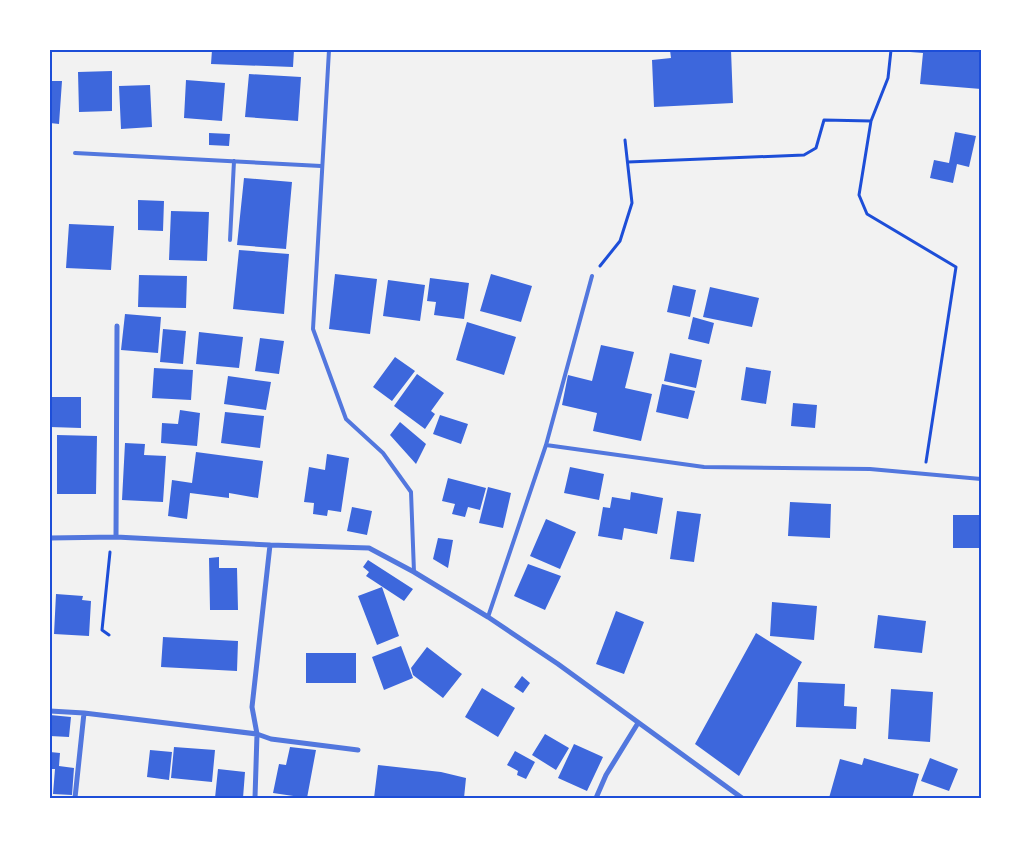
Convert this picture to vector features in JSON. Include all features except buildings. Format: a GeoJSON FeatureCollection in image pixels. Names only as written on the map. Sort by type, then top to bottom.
{"type":"FeatureCollection","features":[{"type":"Feature","properties":{"kind":"street"},"geometry":{"type":"LineString","coordinates":[[114,537],[117,326]]}},
{"type":"Feature","properties":{"kind":"street"},"geometry":{"type":"LineString","coordinates":[[50,538],[114,537],[369,548],[414,572],[488,617],[558,664],[742,798]]}},
{"type":"Feature","properties":{"kind":"street"},"geometry":{"type":"LineString","coordinates":[[255,798],[257,734],[252,707],[270,545]]}},
{"type":"Feature","properties":{"kind":"street"},"geometry":{"type":"LineString","coordinates":[[50,711],[84,713],[257,734],[270,738],[358,750]]}},
{"type":"Feature","properties":{"kind":"street"},"geometry":{"type":"LineString","coordinates":[[75,798],[84,713]]}},
{"type":"Feature","properties":{"kind":"street"},"geometry":{"type":"LineString","coordinates":[[596,798],[606,776],[638,723]]}},
{"type":"Feature","properties":{"kind":"lane"},"geometry":{"type":"LineString","coordinates":[[329,50],[321,166],[314,329],[346,419],[384,453],[411,492],[414,572]]}},
{"type":"Feature","properties":{"kind":"lane"},"geometry":{"type":"LineString","coordinates":[[75,153],[321,166]]}},
{"type":"Feature","properties":{"kind":"lane"},"geometry":{"type":"LineString","coordinates":[[230,240],[234,161]]}},
{"type":"Feature","properties":{"kind":"lane"},"geometry":{"type":"LineString","coordinates":[[488,617],[546,445],[592,276]]}},
{"type":"Feature","properties":{"kind":"lane"},"geometry":{"type":"LineString","coordinates":[[546,445],[704,467],[870,469],[981,479]]}},
{"type":"Feature","properties":{"kind":"path"},"geometry":{"type":"LineString","coordinates":[[891,50],[888,78],[870,121],[859,195],[867,214],[956,267],[924,474]]}},
{"type":"Feature","properties":{"kind":"path"},"geometry":{"type":"LineString","coordinates":[[628,162],[804,155],[816,148],[824,120],[870,121]]}},
{"type":"Feature","properties":{"kind":"path"},"geometry":{"type":"LineString","coordinates":[[592,276],[620,241],[632,203],[626,140]]}},
{"type":"Feature","properties":{"kind":"path"},"geometry":{"type":"LineString","coordinates":[[109,635],[102,630],[114,537]]}}]}
